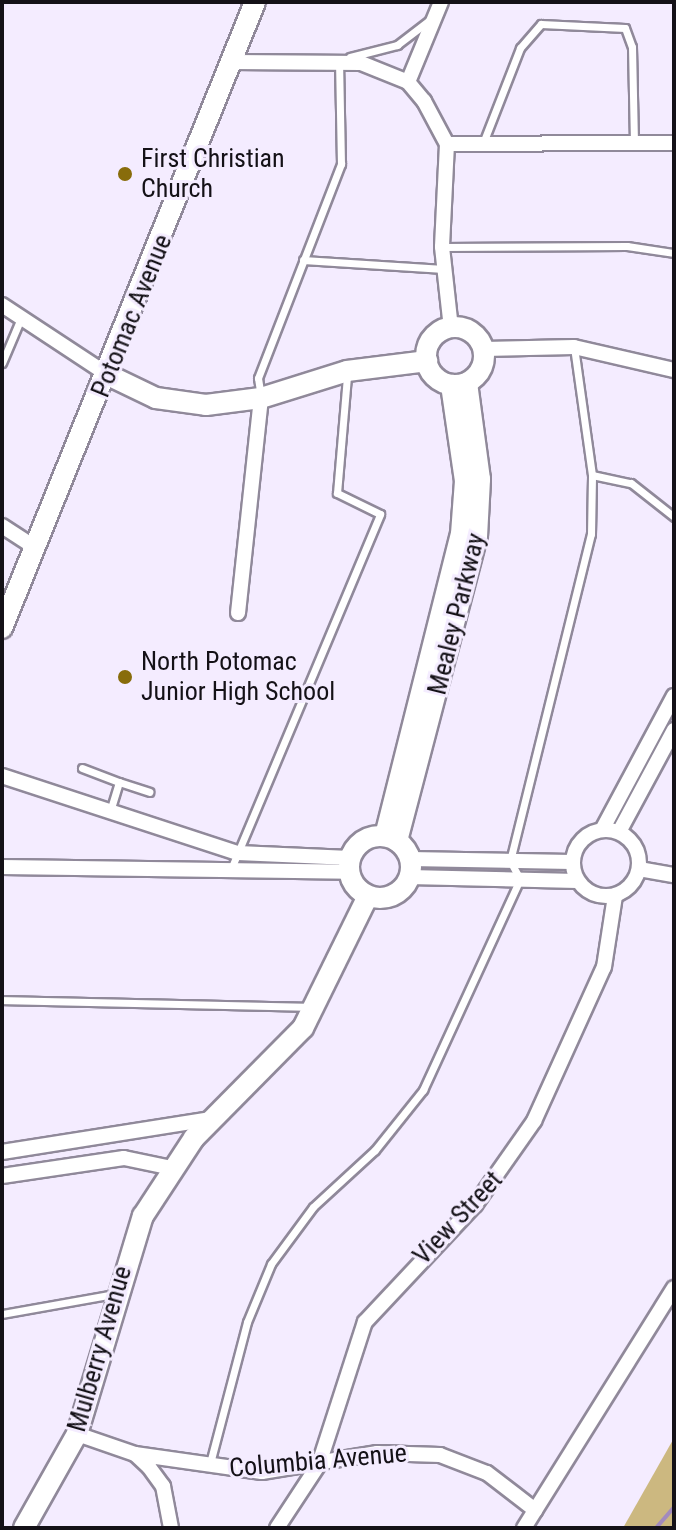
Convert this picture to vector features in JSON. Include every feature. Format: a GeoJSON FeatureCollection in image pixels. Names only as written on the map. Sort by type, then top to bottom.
{"type":"FeatureCollection","features":[{"type":"Feature","properties":{"kind":"street","name":"Potomac Avenue"},"geometry":{"type":"LineString","coordinates":[[2,628],[108,375],[255,2]]}},
{"type":"Feature","properties":{"kind":"street"},"geometry":{"type":"LineString","coordinates":[[408,82],[439,8]]}},
{"type":"Feature","properties":{"kind":"street"},"geometry":{"type":"LineString","coordinates":[[233,62],[339,60],[408,82],[447,144],[442,247],[451,328]]}},
{"type":"Feature","properties":{"kind":"street"},"geometry":{"type":"LineString","coordinates":[[447,144],[674,143]]}},
{"type":"Feature","properties":{"kind":"street"},"geometry":{"type":"LineString","coordinates":[[2,305],[129,389],[180,403],[261,398],[347,371],[427,361],[459,384],[478,375],[484,349]]}},
{"type":"Feature","properties":{"kind":"street"},"geometry":{"type":"LineString","coordinates":[[427,361],[432,339],[451,328],[471,332],[484,349]]}},
{"type":"Feature","properties":{"kind":"street"},"geometry":{"type":"LineString","coordinates":[[484,349],[574,347],[674,370]]}},
{"type":"Feature","properties":{"kind":"street","name":"Mealey Parkway"},"geometry":{"type":"LineString","coordinates":[[391,839],[473,508],[459,384]]}},
{"type":"Feature","properties":{"kind":"street"},"geometry":{"type":"LineString","coordinates":[[238,613],[261,398]]}},
{"type":"Feature","properties":{"kind":"street"},"geometry":{"type":"LineString","coordinates":[[2,526],[36,548]]}},
{"type":"Feature","properties":{"kind":"street"},"geometry":{"type":"LineString","coordinates":[[602,830],[674,696]]}},
{"type":"Feature","properties":{"kind":"street"},"geometry":{"type":"LineString","coordinates":[[619,832],[674,730]]}},
{"type":"Feature","properties":{"kind":"street"},"geometry":{"type":"LineString","coordinates":[[2,776],[238,853],[349,865]]}},
{"type":"Feature","properties":{"kind":"street"},"geometry":{"type":"LineString","coordinates":[[410,868],[520,879],[577,881],[594,894],[615,896],[639,869],[638,854],[619,832],[602,830],[582,839],[572,862],[577,881]]}},
{"type":"Feature","properties":{"kind":"street"},"geometry":{"type":"LineString","coordinates":[[349,865],[363,840],[391,839],[410,868]]}},
{"type":"Feature","properties":{"kind":"street"},"geometry":{"type":"LineString","coordinates":[[410,868],[510,861],[572,862]]}},
{"type":"Feature","properties":{"kind":"street"},"geometry":{"type":"LineString","coordinates":[[2,867],[231,872],[349,865]]}},
{"type":"Feature","properties":{"kind":"street"},"geometry":{"type":"LineString","coordinates":[[349,865],[368,896],[393,895],[410,868]]}},
{"type":"Feature","properties":{"kind":"street"},"geometry":{"type":"LineString","coordinates":[[639,869],[674,875]]}},
{"type":"Feature","properties":{"kind":"street","name":"Mulberry Avenue"},"geometry":{"type":"LineString","coordinates":[[24,1528],[77,1434],[114,1294],[143,1216],[172,1168],[211,1119],[283,1052],[317,1008],[368,896]]}},
{"type":"Feature","properties":{"kind":"street","name":"View Street"},"geometry":{"type":"LineString","coordinates":[[277,1528],[319,1464],[365,1322],[475,1205],[534,1121],[604,967],[615,896]]}},
{"type":"Feature","properties":{"kind":"street"},"geometry":{"type":"LineString","coordinates":[[2,1152],[211,1119]]}},
{"type":"Feature","properties":{"kind":"street"},"geometry":{"type":"LineString","coordinates":[[2,1176],[124,1158],[172,1168]]}},
{"type":"Feature","properties":{"kind":"street"},"geometry":{"type":"LineString","coordinates":[[524,1528],[674,1288]]}},
{"type":"Feature","properties":{"kind":"street","name":"Columbia Avenue"},"geometry":{"type":"LineString","coordinates":[[77,1434],[135,1454],[209,1469],[319,1464],[377,1453],[440,1455],[487,1473],[535,1510]]}},
{"type":"Feature","properties":{"kind":"street"},"geometry":{"type":"LineString","coordinates":[[135,1454],[163,1486],[169,1525]]}},
{"type":"Feature","properties":{"kind":"lane"},"geometry":{"type":"LineString","coordinates":[[261,398],[258,378],[341,164],[339,60],[397,45],[439,8]]}},
{"type":"Feature","properties":{"kind":"lane"},"geometry":{"type":"LineString","coordinates":[[483,143],[520,48],[541,24],[625,28],[632,47],[634,143]]}},
{"type":"Feature","properties":{"kind":"lane"},"geometry":{"type":"LineString","coordinates":[[442,247],[627,246],[674,253]]}},
{"type":"Feature","properties":{"kind":"lane"},"geometry":{"type":"LineString","coordinates":[[303,260],[444,269]]}},
{"type":"Feature","properties":{"kind":"lane"},"geometry":{"type":"LineString","coordinates":[[2,363],[21,318]]}},
{"type":"Feature","properties":{"kind":"lane"},"geometry":{"type":"LineString","coordinates":[[209,1469],[247,1322],[271,1264],[430,1080],[520,879],[510,861],[584,564],[592,475],[574,347]]}},
{"type":"Feature","properties":{"kind":"lane"},"geometry":{"type":"LineString","coordinates":[[231,872],[380,514],[337,493],[347,371]]}},
{"type":"Feature","properties":{"kind":"lane"},"geometry":{"type":"LineString","coordinates":[[592,475],[631,483],[674,517]]}},
{"type":"Feature","properties":{"kind":"lane"},"geometry":{"type":"LineString","coordinates":[[82,768],[149,792]]}},
{"type":"Feature","properties":{"kind":"lane"},"geometry":{"type":"LineString","coordinates":[[110,813],[119,782]]}},
{"type":"Feature","properties":{"kind":"lane"},"geometry":{"type":"LineString","coordinates":[[2,1000],[317,1008]]}},
{"type":"Feature","properties":{"kind":"lane"},"geometry":{"type":"LineString","coordinates":[[2,1314],[114,1294]]}},
{"type":"Feature","properties":{"kind":"shaded area"},"geometry":{"type":"Polygon","coordinates":[[[674,1438],[674,1528],[623,1528],[674,1438]]]}},
{"type":"Feature","properties":{"kind":"waterway"},"geometry":{"type":"LineString","coordinates":[[656,1528],[674,1507]]}},
{"type":"Feature","properties":{"kind":"place","name":"First Christian Church"},"geometry":{"type":"Point","coordinates":[125,174]}},
{"type":"Feature","properties":{"kind":"place","name":"North Potomac Junior High School"},"geometry":{"type":"Point","coordinates":[125,677]}}]}
